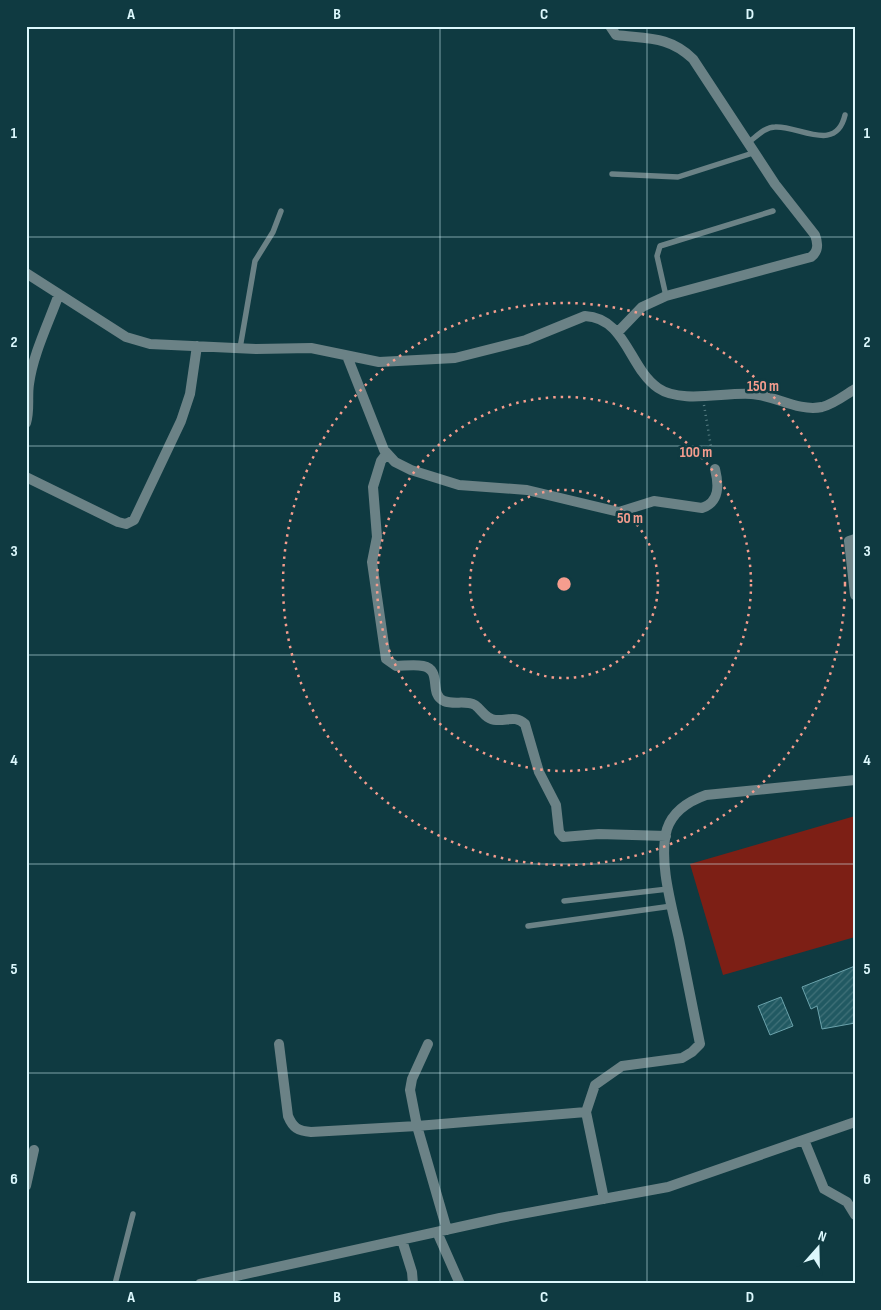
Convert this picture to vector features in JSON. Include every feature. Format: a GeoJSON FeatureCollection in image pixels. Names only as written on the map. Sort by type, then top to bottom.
{"type":"FeatureCollection","features":[{"type":"Feature","properties":{"kind":"street"},"geometry":{"type":"LineString","coordinates":[[610,26],[616,35],[669,41],[682,48],[693,59],[776,184],[816,235],[818,247],[814,255],[666,296],[642,307],[617,333]]}},
{"type":"Feature","properties":{"kind":"street"},"geometry":{"type":"LineString","coordinates":[[26,273],[126,337],[150,344],[240,348],[311,348],[379,362],[455,358],[526,340],[585,316],[600,319],[610,324],[651,382],[668,393],[702,397],[734,393],[754,394],[803,407],[821,407],[854,391]]}},
{"type":"Feature","properties":{"kind":"street"},"geometry":{"type":"LineString","coordinates":[[26,423],[29,411],[28,385],[59,294]]}},
{"type":"Feature","properties":{"kind":"street"},"geometry":{"type":"LineString","coordinates":[[26,477],[118,522],[126,524],[134,520],[181,421],[190,394],[197,346]]}},
{"type":"Feature","properties":{"kind":"street"},"geometry":{"type":"LineString","coordinates":[[347,356],[387,454],[395,462],[411,470],[459,485],[527,490],[619,512],[654,501],[702,508],[708,506],[714,500],[718,485],[715,469]]}},
{"type":"Feature","properties":{"kind":"street"},"geometry":{"type":"LineString","coordinates":[[387,454],[381,461],[373,487],[377,537],[372,562],[386,659],[396,666],[421,665],[430,668],[434,672],[437,694],[441,700],[469,703],[496,720],[516,719],[525,724],[540,772],[556,805],[559,832],[563,837],[599,834],[666,836]]}},
{"type":"Feature","properties":{"kind":"street"},"geometry":{"type":"LineString","coordinates":[[855,539],[850,541],[855,596]]}},
{"type":"Feature","properties":{"kind":"street"},"geometry":{"type":"LineString","coordinates":[[604,1199],[586,1112],[595,1085],[615,1070],[631,1064],[682,1058],[700,1044],[668,889],[664,845],[668,828],[681,808],[706,795],[855,780]]}},
{"type":"Feature","properties":{"kind":"street"},"geometry":{"type":"LineString","coordinates":[[279,1044],[288,1116],[291,1124],[299,1131],[311,1132],[417,1126],[586,1112]]}},
{"type":"Feature","properties":{"kind":"street"},"geometry":{"type":"LineString","coordinates":[[428,1044],[412,1079],[410,1090],[442,1231],[460,1284]]}},
{"type":"Feature","properties":{"kind":"street"},"geometry":{"type":"LineString","coordinates":[[206,1283],[442,1231],[668,1187],[855,1122]]}},
{"type":"Feature","properties":{"kind":"street"},"geometry":{"type":"LineString","coordinates":[[804,1140],[824,1189],[847,1202],[855,1215]]}},
{"type":"Feature","properties":{"kind":"street"},"geometry":{"type":"LineString","coordinates":[[26,1186],[34,1150]]}},
{"type":"Feature","properties":{"kind":"street"},"geometry":{"type":"LineString","coordinates":[[402,1240],[412,1272],[413,1284]]}},
{"type":"Feature","properties":{"kind":"lane"},"geometry":{"type":"LineString","coordinates":[[749,142],[763,131],[773,127],[785,127],[812,135],[826,135],[836,131],[842,125],[844,116]]}},
{"type":"Feature","properties":{"kind":"lane"},"geometry":{"type":"LineString","coordinates":[[612,174],[678,177],[756,152]]}},
{"type":"Feature","properties":{"kind":"lane"},"geometry":{"type":"LineString","coordinates":[[240,348],[256,261],[273,232],[282,211]]}},
{"type":"Feature","properties":{"kind":"lane"},"geometry":{"type":"LineString","coordinates":[[666,296],[658,256],[660,246],[772,211]]}},
{"type":"Feature","properties":{"kind":"lane"},"geometry":{"type":"LineString","coordinates":[[564,901],[668,889]]}},
{"type":"Feature","properties":{"kind":"lane"},"geometry":{"type":"LineString","coordinates":[[528,926],[672,906]]}},
{"type":"Feature","properties":{"kind":"lane"},"geometry":{"type":"LineString","coordinates":[[115,1284],[133,1214]]}},
{"type":"Feature","properties":{"kind":"path"},"geometry":{"type":"LineString","coordinates":[[702,397],[715,469]]}},
{"type":"Feature","properties":{"kind":"shaded area"},"geometry":{"type":"Polygon","coordinates":[[[855,816],[855,937],[723,975],[690,864],[855,816]]]}},
{"type":"Feature","properties":{"kind":"building"},"geometry":{"type":"Polygon","coordinates":[[[855,966],[855,1023],[822,1029],[817,1006],[811,1009],[802,987],[855,966]]]}},
{"type":"Feature","properties":{"kind":"building"},"geometry":{"type":"Polygon","coordinates":[[[781,997],[793,1026],[770,1035],[758,1006],[781,997]]]}}]}
